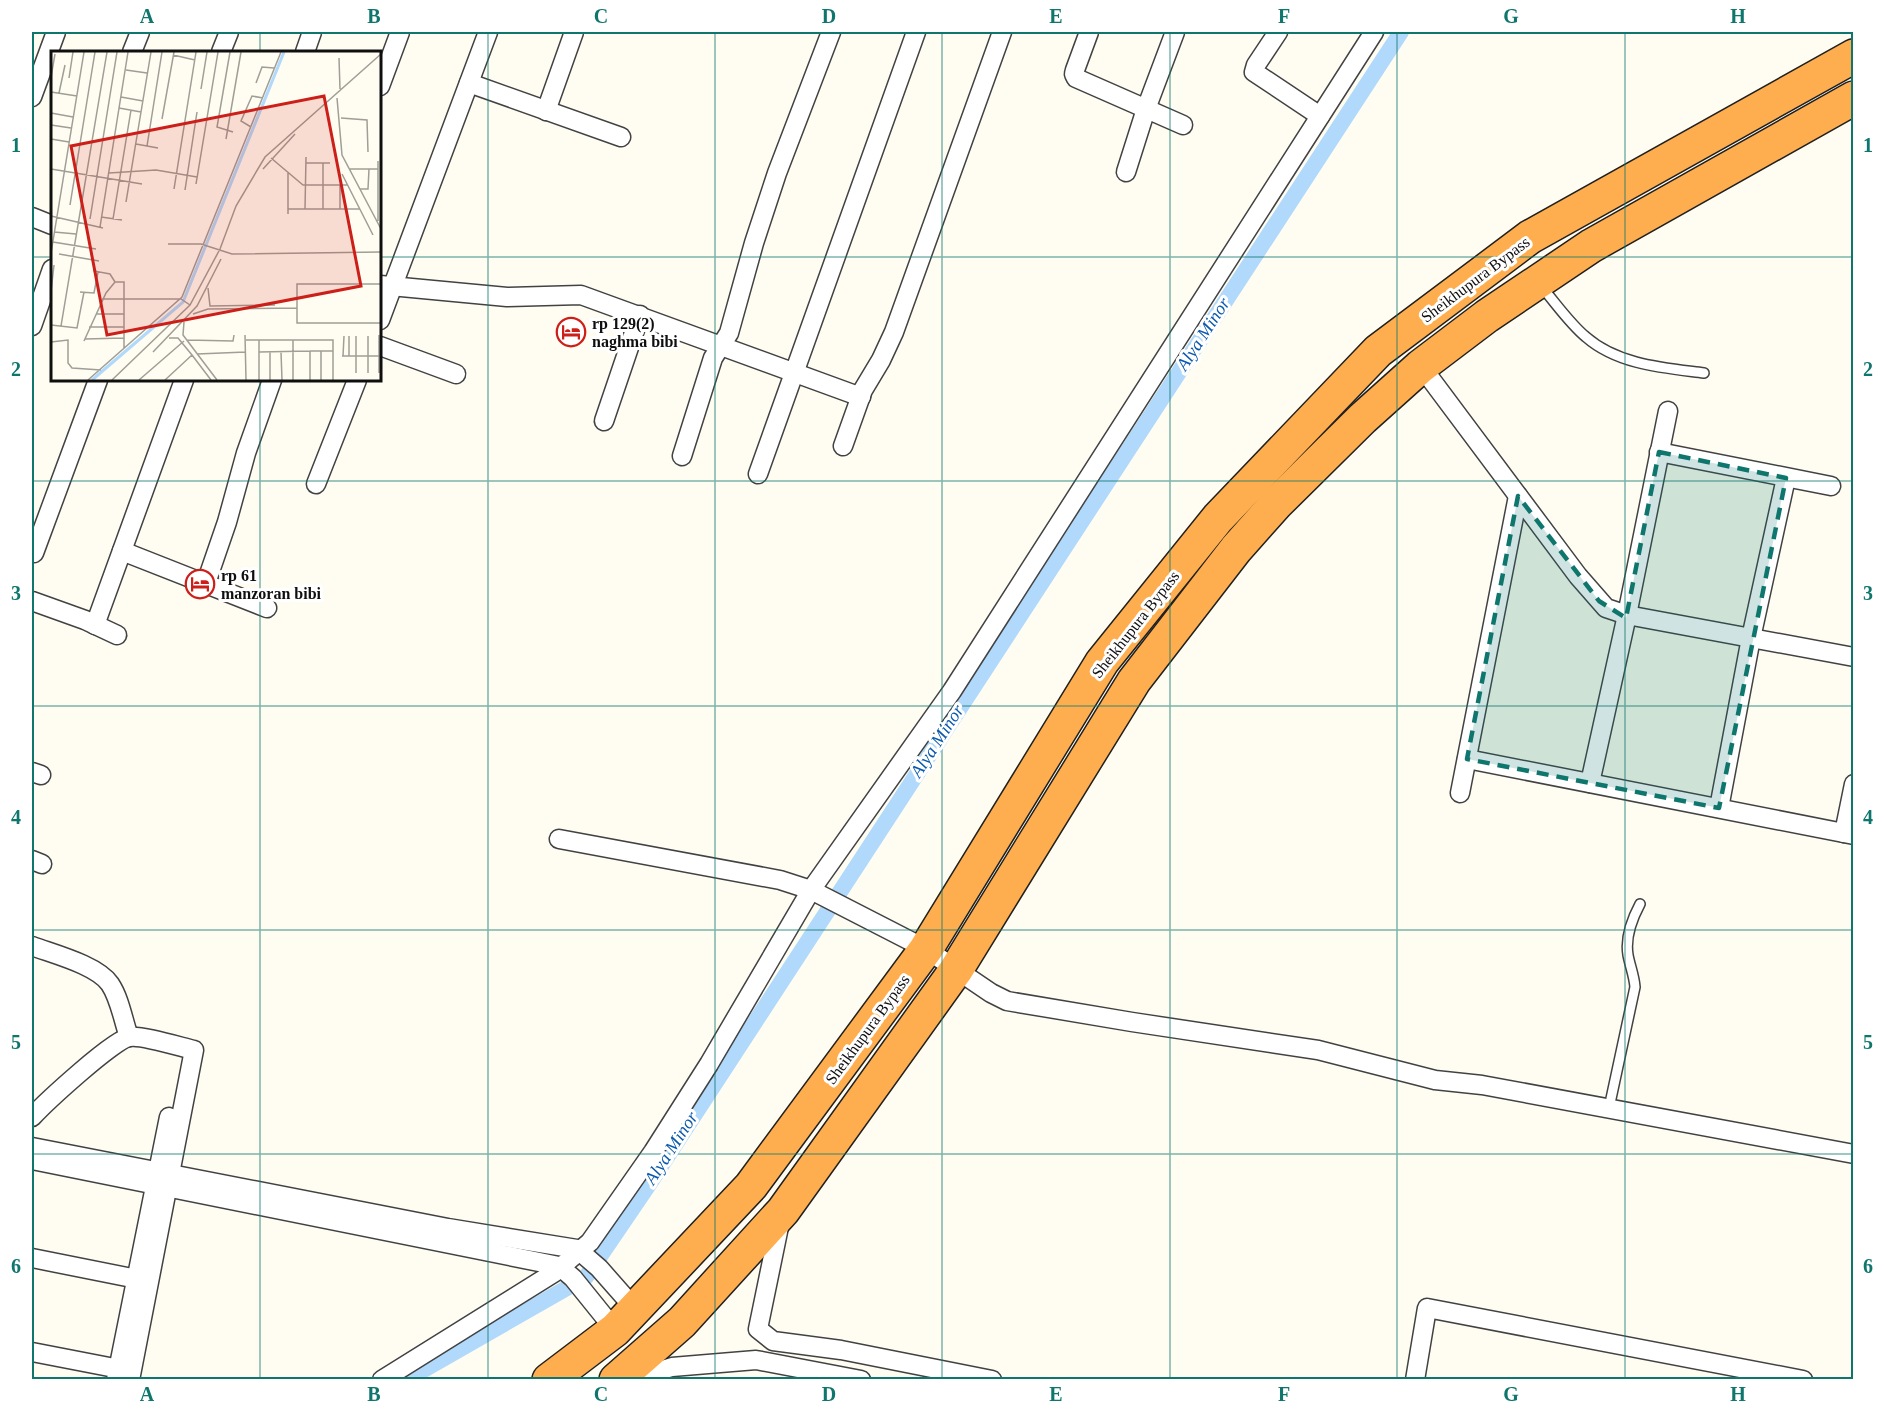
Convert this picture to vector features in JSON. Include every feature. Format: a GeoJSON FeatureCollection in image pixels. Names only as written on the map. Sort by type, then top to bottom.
{"type":"FeatureCollection","features":[{"type":"Feature","properties":{"kind":"highway","name":"Sheikhupura Bypass"},"geometry":{"type":"LineString","coordinates":[[549,1380],[625,1320],[751,1186],[926,949],[1102,662],[1218,518],[1378,351],[1530,237],[1854,56]]}},
{"type":"Feature","properties":{"kind":"highway","name":"Sheikhupura Bypass"},"geometry":{"type":"LineString","coordinates":[[616,1380],[682,1322],[783,1211],[956,970],[1141,672],[1236,549],[1276,504],[1363,418],[1421,366],[1537,281],[1590,246],[1854,98]]}},
{"type":"Feature","properties":{"kind":"street"},"geometry":{"type":"LineString","coordinates":[[32,97],[56,32]]}},
{"type":"Feature","properties":{"kind":"street"},"geometry":{"type":"LineString","coordinates":[[132,51],[140,32]]}},
{"type":"Feature","properties":{"kind":"street"},"geometry":{"type":"LineString","coordinates":[[221,51],[229,32]]}},
{"type":"Feature","properties":{"kind":"street"},"geometry":{"type":"LineString","coordinates":[[304,51],[312,32]]}},
{"type":"Feature","properties":{"kind":"street"},"geometry":{"type":"LineString","coordinates":[[381,83],[400,32]]}},
{"type":"Feature","properties":{"kind":"street"},"geometry":{"type":"LineString","coordinates":[[381,314],[386,286],[488,32]]}},
{"type":"Feature","properties":{"kind":"street"},"geometry":{"type":"LineString","coordinates":[[546,111],[574,32]]}},
{"type":"Feature","properties":{"kind":"street"},"geometry":{"type":"LineString","coordinates":[[682,456],[713,358],[729,333],[754,243],[777,173],[831,32]]}},
{"type":"Feature","properties":{"kind":"street"},"geometry":{"type":"LineString","coordinates":[[758,474],[916,32]]}},
{"type":"Feature","properties":{"kind":"street"},"geometry":{"type":"LineString","coordinates":[[843,446],[861,398],[894,332],[1002,32]]}},
{"type":"Feature","properties":{"kind":"street"},"geometry":{"type":"LineString","coordinates":[[1089,32],[1074,76],[1084,83],[1183,125]]}},
{"type":"Feature","properties":{"kind":"street"},"geometry":{"type":"LineString","coordinates":[[1126,172],[1146,109],[1175,32]]}},
{"type":"Feature","properties":{"kind":"street"},"geometry":{"type":"LineString","coordinates":[[1278,32],[1256,65],[1254,72],[1320,116]]}},
{"type":"Feature","properties":{"kind":"street"},"geometry":{"type":"LineString","coordinates":[[382,1380],[571,1277],[590,1260],[590,1242],[653,1152],[709,1064],[811,890],[952,691],[1374,32]]}},
{"type":"Feature","properties":{"kind":"street"},"geometry":{"type":"LineString","coordinates":[[469,83],[621,137]]}},
{"type":"Feature","properties":{"kind":"street"},"geometry":{"type":"LineString","coordinates":[[32,217],[51,225]]}},
{"type":"Feature","properties":{"kind":"street"},"geometry":{"type":"LineString","coordinates":[[32,326],[51,272]]}},
{"type":"Feature","properties":{"kind":"street"},"geometry":{"type":"LineString","coordinates":[[386,286],[507,297],[581,295],[861,398]]}},
{"type":"Feature","properties":{"kind":"street"},"geometry":{"type":"LineString","coordinates":[[604,422],[640,315]]}},
{"type":"Feature","properties":{"kind":"street"},"geometry":{"type":"LineString","coordinates":[[381,346],[456,374]]}},
{"type":"Feature","properties":{"kind":"street"},"geometry":{"type":"LineString","coordinates":[[1421,366],[1518,496],[1606,608],[1627,615],[1854,657]]}},
{"type":"Feature","properties":{"kind":"street"},"geometry":{"type":"LineString","coordinates":[[34,553],[98,381]]}},
{"type":"Feature","properties":{"kind":"street"},"geometry":{"type":"LineString","coordinates":[[95,625],[184,381]]}},
{"type":"Feature","properties":{"kind":"street"},"geometry":{"type":"LineString","coordinates":[[206,583],[246,453],[272,381]]}},
{"type":"Feature","properties":{"kind":"street"},"geometry":{"type":"LineString","coordinates":[[316,484],[357,381]]}},
{"type":"Feature","properties":{"kind":"street"},"geometry":{"type":"LineString","coordinates":[[1590,783],[1668,411]]}},
{"type":"Feature","properties":{"kind":"street"},"geometry":{"type":"LineString","coordinates":[[1659,452],[1831,486]]}},
{"type":"Feature","properties":{"kind":"street"},"geometry":{"type":"LineString","coordinates":[[1719,808],[1751,638],[1786,478]]}},
{"type":"Feature","properties":{"kind":"street"},"geometry":{"type":"LineString","coordinates":[[1460,793],[1518,496]]}},
{"type":"Feature","properties":{"kind":"street"},"geometry":{"type":"LineString","coordinates":[[122,551],[267,608]]}},
{"type":"Feature","properties":{"kind":"street"},"geometry":{"type":"LineString","coordinates":[[32,601],[117,635]]}},
{"type":"Feature","properties":{"kind":"street"},"geometry":{"type":"LineString","coordinates":[[1467,759],[1849,834],[1854,784]]}},
{"type":"Feature","properties":{"kind":"street"},"geometry":{"type":"LineString","coordinates":[[559,839],[780,880],[811,890],[926,949],[991,993],[1007,1001],[1318,1050],[1435,1080],[1482,1085],[1854,1154]]}},
{"type":"Feature","properties":{"kind":"street"},"geometry":{"type":"LineString","coordinates":[[32,946],[103,977],[114,991],[129,1037]]}},
{"type":"Feature","properties":{"kind":"street"},"geometry":{"type":"LineString","coordinates":[[32,1117],[68,1082],[129,1037],[194,1050],[162,1179],[124,1375],[32,1352]]}},
{"type":"Feature","properties":{"kind":"street"},"geometry":{"type":"LineString","coordinates":[[32,1147],[162,1179],[546,1263],[571,1277],[625,1320]]}},
{"type":"Feature","properties":{"kind":"street"},"geometry":{"type":"LineString","coordinates":[[32,1160],[162,1179],[572,1248],[590,1260],[625,1320]]}},
{"type":"Feature","properties":{"kind":"street"},"geometry":{"type":"LineString","coordinates":[[783,1211],[758,1329],[773,1341],[841,1350],[992,1380]]}},
{"type":"Feature","properties":{"kind":"street"},"geometry":{"type":"LineString","coordinates":[[32,1258],[142,1280]]}},
{"type":"Feature","properties":{"kind":"street"},"geometry":{"type":"LineString","coordinates":[[1415,1380],[1427,1308],[1803,1380]]}},
{"type":"Feature","properties":{"kind":"street"},"geometry":{"type":"LineString","coordinates":[[629,1380],[672,1367],[756,1360],[861,1380]]}},
{"type":"Feature","properties":{"kind":"lane"},"geometry":{"type":"LineString","coordinates":[[1537,281],[1586,338],[1602,347],[1623,358],[1643,364],[1704,373]]}},
{"type":"Feature","properties":{"kind":"lane"},"geometry":{"type":"LineString","coordinates":[[1609,1108],[1635,987],[1634,971],[1628,952],[1630,929],[1640,904]]}},
{"type":"Feature","properties":{"kind":"highlighted area"},"geometry":{"type":"Polygon","coordinates":[[[1659,452],[1786,478],[1719,808],[1467,759],[1518,496],[1599,601],[1626,618],[1659,452]]]}},
{"type":"Feature","properties":{"kind":"waterway","name":"Alya Minor"},"geometry":{"type":"LineString","coordinates":[[406,1380],[586,1277],[652,1180],[1401,32]]}},
{"type":"Feature","properties":{"kind":"place","name":"rp 129(2) naghma bibi"},"geometry":{"type":"Point","coordinates":[571,332]}},
{"type":"Feature","properties":{"kind":"place","name":"rp 61 manzoran bibi"},"geometry":{"type":"Point","coordinates":[200,584]}}]}
